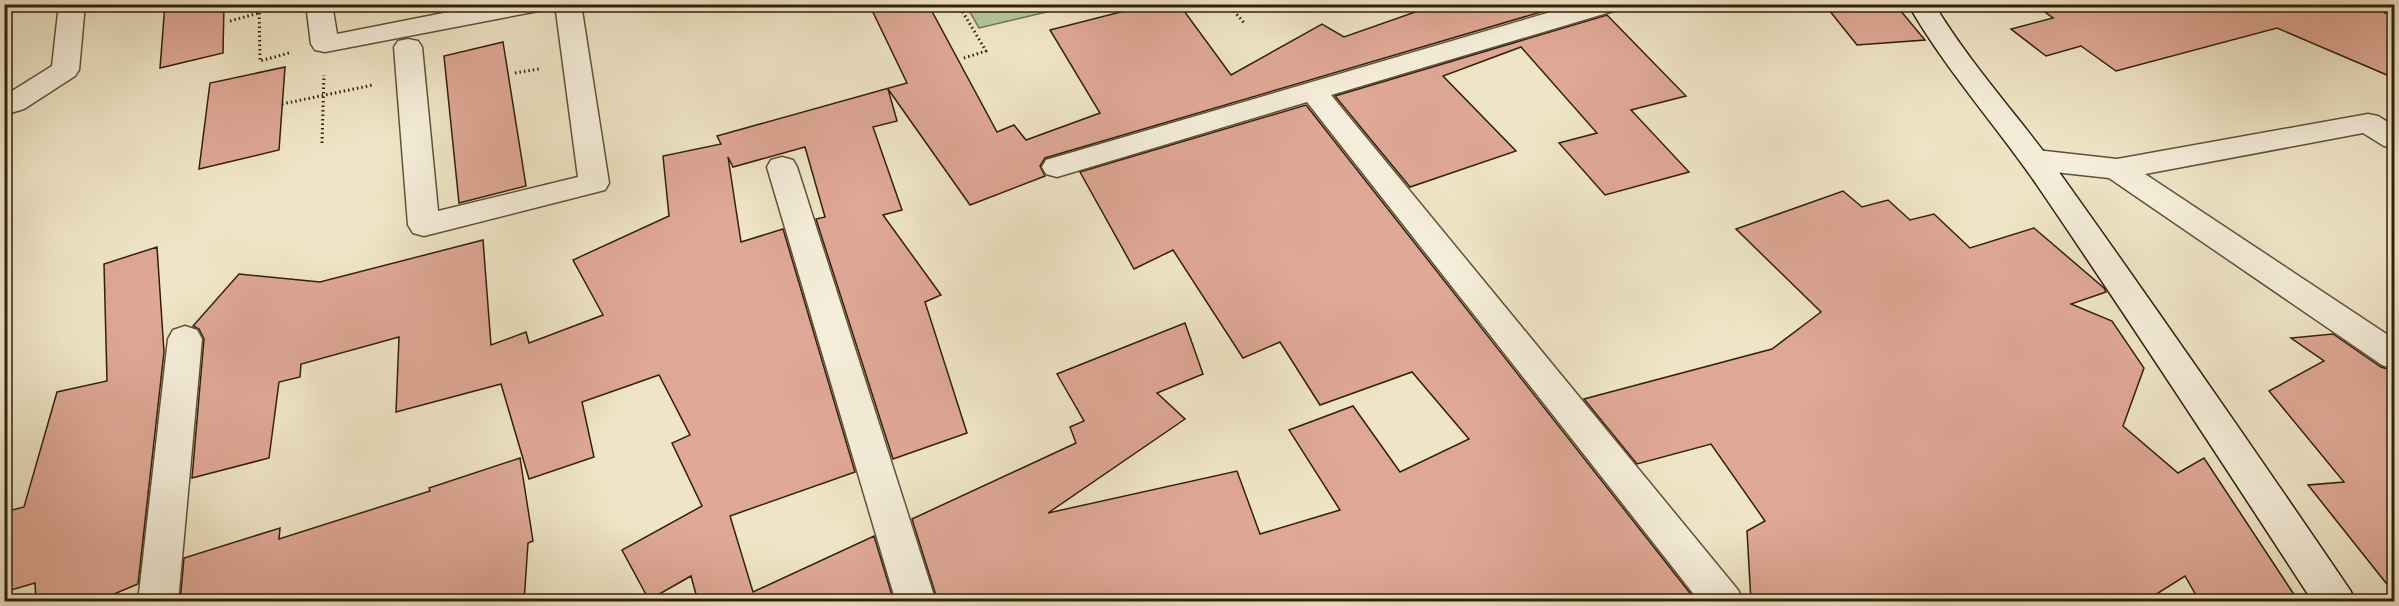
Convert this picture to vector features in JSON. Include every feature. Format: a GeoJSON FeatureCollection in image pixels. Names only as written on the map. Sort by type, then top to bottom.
{"type":"FeatureCollection","features":[{"type":"Feature","properties":{"kind":"street"},"geometry":{"type":"LineString","coordinates":[[4,106],[14,103],[65,70],[72,4]]}},
{"type":"Feature","properties":{"kind":"street"},"geometry":{"type":"LineString","coordinates":[[319,4],[325,44],[533,4]]}},
{"type":"Feature","properties":{"kind":"street"},"geometry":{"type":"LineString","coordinates":[[408,47],[424,225],[594,183],[568,4]]}},
{"type":"Feature","properties":{"kind":"street"},"geometry":{"type":"LineString","coordinates":[[1057,167],[1608,4]]}},
{"type":"Feature","properties":{"kind":"street"},"geometry":{"type":"LineString","coordinates":[[1921,4],[1935,30],[2036,160],[2161,340],[2336,602]]}},
{"type":"Feature","properties":{"kind":"street"},"geometry":{"type":"LineString","coordinates":[[1313,91],[1724,602]]}},
{"type":"Feature","properties":{"kind":"street"},"geometry":{"type":"LineString","coordinates":[[2036,160],[2117,169],[2368,123],[2394,139]]}},
{"type":"Feature","properties":{"kind":"street"},"geometry":{"type":"LineString","coordinates":[[782,167],[916,602]]}},
{"type":"Feature","properties":{"kind":"street"},"geometry":{"type":"LineString","coordinates":[[2117,169],[2394,356]]}},
{"type":"Feature","properties":{"kind":"street"},"geometry":{"type":"LineString","coordinates":[[158,602],[185,339]]}},
{"type":"Feature","properties":{"kind":"path"},"geometry":{"type":"LineString","coordinates":[[958,4],[986,51],[961,59]]}},
{"type":"Feature","properties":{"kind":"path"},"geometry":{"type":"LineString","coordinates":[[1228,4],[1245,24]]}},
{"type":"Feature","properties":{"kind":"path"},"geometry":{"type":"LineString","coordinates":[[230,21],[259,14]]}},
{"type":"Feature","properties":{"kind":"path"},"geometry":{"type":"LineString","coordinates":[[321,142],[325,44]]}},
{"type":"Feature","properties":{"kind":"path"},"geometry":{"type":"LineString","coordinates":[[515,73],[546,68]]}},
{"type":"Feature","properties":{"kind":"path"},"geometry":{"type":"LineString","coordinates":[[282,104],[411,76]]}},
{"type":"Feature","properties":{"kind":"green space"},"geometry":{"type":"Polygon","coordinates":[[[966,5],[1076,5],[979,28],[966,5]]]}},
{"type":"Feature","properties":{"kind":"building"},"geometry":{"type":"Polygon","coordinates":[[[165,4],[224,4],[223,53],[160,68],[165,4]]]}},
{"type":"Feature","properties":{"kind":"building"},"geometry":{"type":"Polygon","coordinates":[[[869,4],[928,4],[997,132],[1014,125],[1026,140],[1100,113],[1050,30],[1152,4],[1179,4],[1231,75],[1322,24],[1344,37],[1438,4],[1568,4],[1045,158],[1040,166],[1045,176],[970,205],[888,89],[897,121],[873,127],[902,210],[883,215],[941,295],[925,302],[967,433],[893,459],[816,219],[825,217],[805,147],[733,167],[728,157],[741,242],[783,229],[855,472],[730,516],[753,592],[874,536],[894,602],[698,602],[691,576],[649,600],[622,550],[702,506],[672,443],[690,435],[659,375],[582,402],[594,457],[529,479],[501,384],[396,412],[399,337],[301,364],[300,377],[279,382],[269,458],[192,478],[204,339],[199,329],[193,326],[239,274],[320,282],[483,240],[491,345],[526,332],[529,343],[603,315],[573,260],[669,216],[663,156],[721,144],[717,136],[907,83],[869,4]]]}},
{"type":"Feature","properties":{"kind":"building"},"geometry":{"type":"Polygon","coordinates":[[[1895,4],[1925,40],[1857,45],[1829,10],[1895,4]]]}},
{"type":"Feature","properties":{"kind":"building"},"geometry":{"type":"Polygon","coordinates":[[[2034,4],[2370,4],[2385,13],[2394,15],[2394,78],[2277,28],[2116,71],[2081,46],[2046,56],[2011,29],[2053,18],[2034,4]]]}},
{"type":"Feature","properties":{"kind":"building"},"geometry":{"type":"Polygon","coordinates":[[[1607,15],[1686,96],[1631,110],[1689,172],[1605,195],[1559,143],[1597,133],[1521,47],[1443,76],[1516,151],[1410,187],[1335,96],[1607,15]]]}},
{"type":"Feature","properties":{"kind":"building"},"geometry":{"type":"Polygon","coordinates":[[[503,42],[526,186],[459,203],[444,56],[503,42]]]}},
{"type":"Feature","properties":{"kind":"building"},"geometry":{"type":"Polygon","coordinates":[[[285,67],[279,150],[199,169],[210,83],[285,67]]]}},
{"type":"Feature","properties":{"kind":"building"},"geometry":{"type":"Polygon","coordinates":[[[1306,105],[1697,602],[938,602],[912,519],[1076,443],[1070,427],[1084,421],[1057,374],[1185,323],[1203,374],[1157,393],[1185,419],[1048,513],[1237,471],[1260,534],[1340,510],[1289,430],[1353,406],[1400,472],[1469,439],[1412,372],[1320,405],[1280,342],[1243,358],[1173,250],[1134,269],[1080,172],[1306,105]]]}},
{"type":"Feature","properties":{"kind":"building"},"geometry":{"type":"Polygon","coordinates":[[[1843,191],[1862,207],[1888,200],[1910,220],[1934,214],[1970,248],[2034,228],[2104,288],[2106,292],[2071,304],[2112,321],[2144,368],[2123,426],[2178,473],[2204,458],[2299,602],[2200,602],[2185,576],[2144,602],[1751,602],[1747,531],[1765,521],[1711,444],[1637,464],[1584,399],[1772,349],[1821,312],[1736,229],[1843,191]]]}},
{"type":"Feature","properties":{"kind":"building"},"geometry":{"type":"Polygon","coordinates":[[[157,247],[164,352],[138,584],[95,602],[36,602],[35,583],[4,592],[4,512],[24,507],[57,392],[107,381],[104,264],[157,247]]]}},
{"type":"Feature","properties":{"kind":"building"},"geometry":{"type":"Polygon","coordinates":[[[2333,334],[2381,367],[2394,371],[2394,593],[2308,485],[2344,482],[2269,391],[2324,361],[2291,338],[2333,334]]]}},
{"type":"Feature","properties":{"kind":"building"},"geometry":{"type":"Polygon","coordinates":[[[520,458],[533,541],[528,543],[524,602],[180,602],[184,558],[280,528],[279,539],[430,491],[429,488],[520,458]]]}}]}
